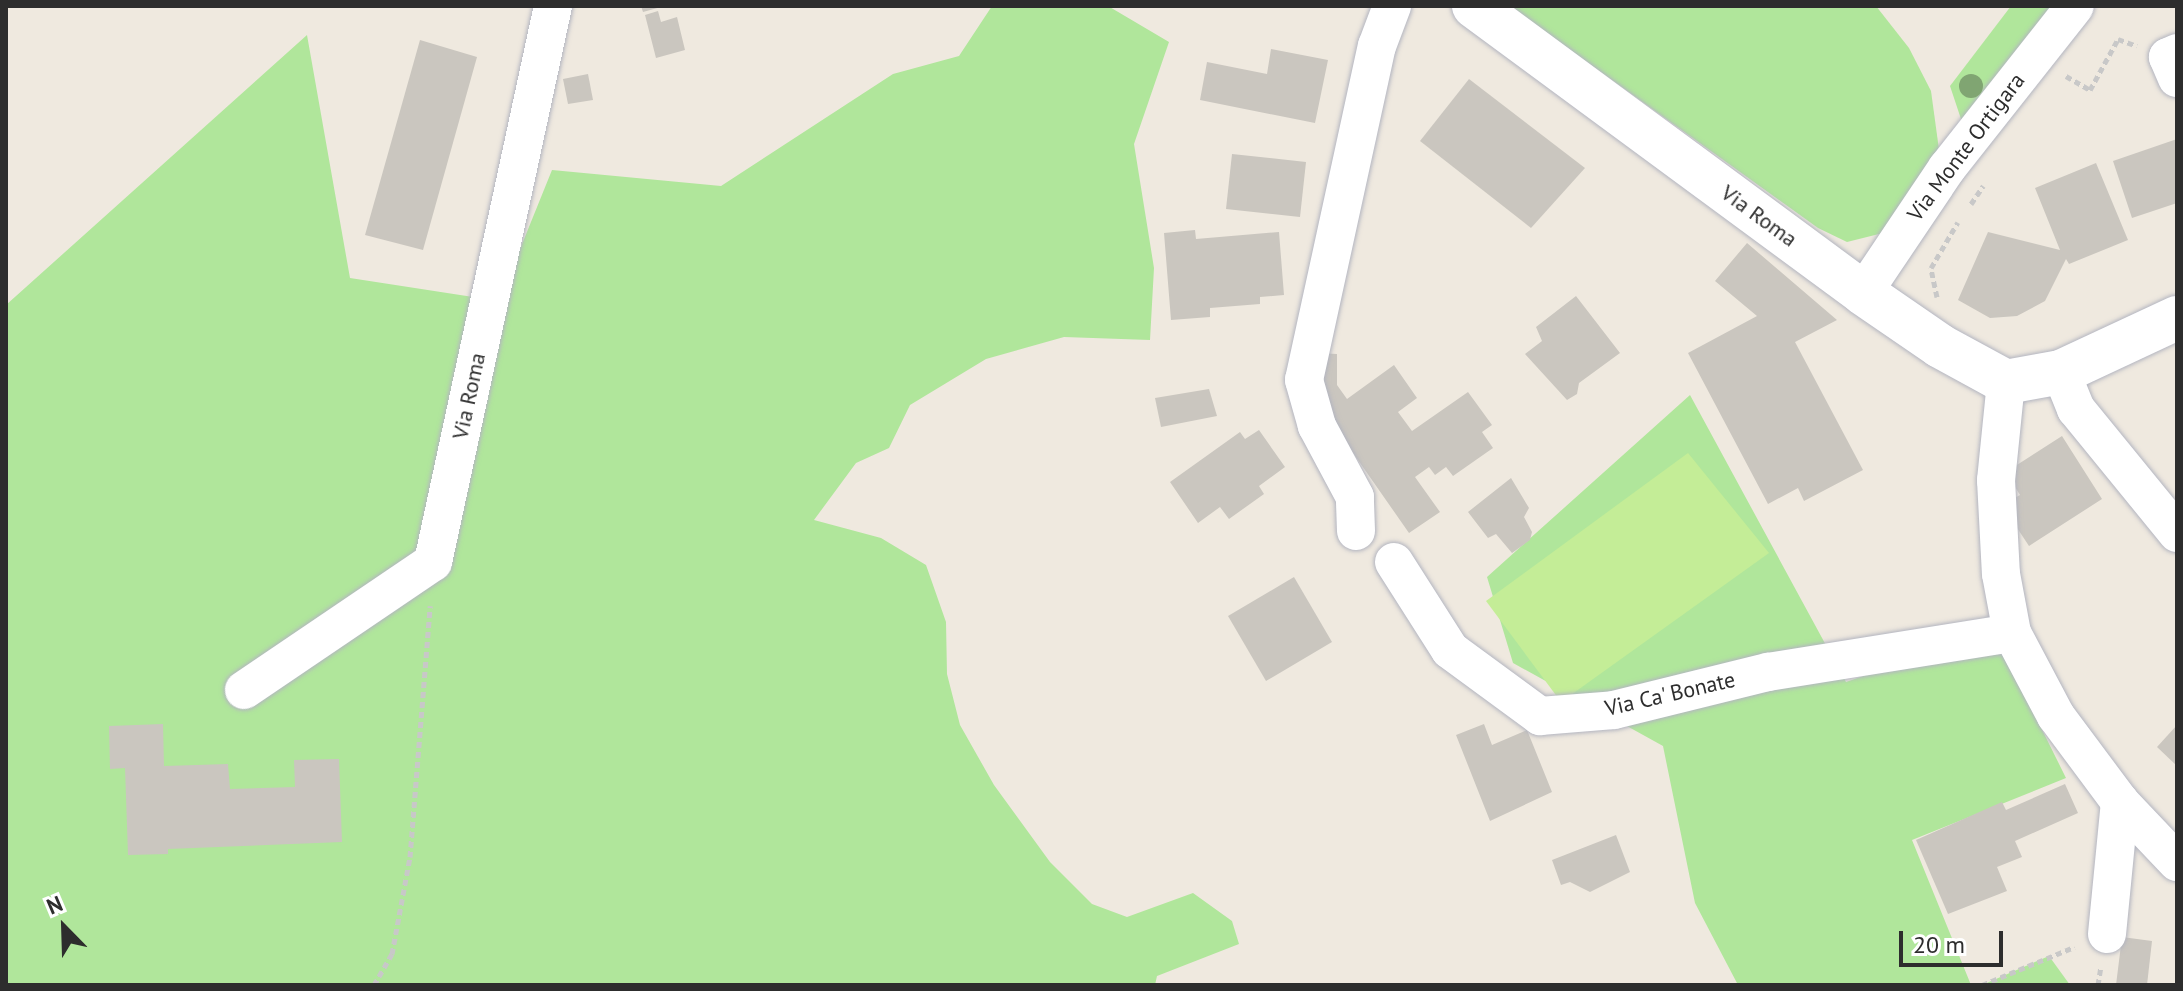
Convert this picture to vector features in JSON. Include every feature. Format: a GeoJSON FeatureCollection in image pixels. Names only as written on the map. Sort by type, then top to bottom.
{"type":"FeatureCollection","features":[{"type":"Feature","properties":{"kind":"street","name":"Via Roma"},"geometry":{"type":"LineString","coordinates":[[433,562],[553,6]]}},
{"type":"Feature","properties":{"kind":"street"},"geometry":{"type":"LineString","coordinates":[[1356,531],[1355,497],[1317,426],[1304,380],[1377,46],[1392,6]]}},
{"type":"Feature","properties":{"kind":"street","name":"Via Roma"},"geometry":{"type":"LineString","coordinates":[[1474,6],[1863,293],[1940,346],[2006,382]]}},
{"type":"Feature","properties":{"kind":"street","name":"Via Monte Ortigara"},"geometry":{"type":"LineString","coordinates":[[1863,293],[1947,168],[2075,6]]}},
{"type":"Feature","properties":{"kind":"street"},"geometry":{"type":"LineString","coordinates":[[2177,318],[2061,372],[2006,382],[1996,480],[2001,574],[2012,633],[2056,716],[2120,802],[2177,862]]}},
{"type":"Feature","properties":{"kind":"street"},"geometry":{"type":"LineString","coordinates":[[2061,372],[2076,409],[2177,533]]}},
{"type":"Feature","properties":{"kind":"street"},"geometry":{"type":"LineString","coordinates":[[244,690],[433,562]]}},
{"type":"Feature","properties":{"kind":"street","name":"Via Ca' Bonate"},"geometry":{"type":"LineString","coordinates":[[1394,562],[1450,650],[1540,716],[1614,710],[1768,672],[2012,633]]}},
{"type":"Feature","properties":{"kind":"street"},"geometry":{"type":"LineString","coordinates":[[2107,934],[2120,802]]}},
{"type":"Feature","properties":{"kind":"path"},"geometry":{"type":"LineString","coordinates":[[2062,74],[2090,90],[2118,39],[2174,62]]}},
{"type":"Feature","properties":{"kind":"path"},"geometry":{"type":"LineString","coordinates":[[1931,268],[1958,222]]}},
{"type":"Feature","properties":{"kind":"path"},"geometry":{"type":"LineString","coordinates":[[374,985],[392,954],[410,857],[433,562]]}},
{"type":"Feature","properties":{"kind":"path"},"geometry":{"type":"LineString","coordinates":[[1982,985],[2107,934]]}},
{"type":"Feature","properties":{"kind":"green space"},"geometry":{"type":"Polygon","coordinates":[[[992,6],[1108,6],[1169,42],[1134,144],[1154,268],[1150,340],[1064,337],[986,359],[910,405],[889,448],[856,463],[814,520],[881,538],[926,565],[946,622],[947,674],[960,725],[994,785],[1050,862],[1092,904],[1127,917],[1193,893],[1232,921],[1239,944],[1157,976],[1155,985],[6,985],[6,305],[307,35],[350,278],[499,301],[552,170],[721,186],[893,74],[959,56],[992,6]]]}},
{"type":"Feature","properties":{"kind":"green space"},"geometry":{"type":"Polygon","coordinates":[[[1509,6],[1876,6],[1909,48],[1931,91],[1940,157],[1887,232],[1847,242],[1818,228],[1509,6]]]}},
{"type":"Feature","properties":{"kind":"green space"},"geometry":{"type":"Polygon","coordinates":[[[2011,6],[2061,6],[1963,125],[1950,86],[2011,6]]]}},
{"type":"Feature","properties":{"kind":"green space"},"geometry":{"type":"Polygon","coordinates":[[[1690,395],[1846,682],[1993,631],[2066,778],[1912,840],[1971,985],[1738,985],[1695,903],[1663,746],[1513,663],[1487,577],[1690,395]]]}},
{"type":"Feature","properties":{"kind":"green space"},"geometry":{"type":"Polygon","coordinates":[[[1688,453],[1769,553],[1561,702],[1486,601],[1688,453]]]}},
{"type":"Feature","properties":{"kind":"green space"},"geometry":{"type":"Polygon","coordinates":[[[2049,956],[2070,985],[1982,985],[2049,956]]]}},
{"type":"Feature","properties":{"kind":"building"},"geometry":{"type":"Polygon","coordinates":[[[641,6],[661,6],[661,7],[643,12],[641,6]]]}},
{"type":"Feature","properties":{"kind":"building"},"geometry":{"type":"Polygon","coordinates":[[[658,11],[661,22],[677,17],[685,50],[656,58],[645,15],[658,11]]]}},
{"type":"Feature","properties":{"kind":"building"},"geometry":{"type":"Polygon","coordinates":[[[420,40],[477,57],[423,250],[365,235],[420,40]]]}},
{"type":"Feature","properties":{"kind":"building"},"geometry":{"type":"Polygon","coordinates":[[[1271,49],[1328,60],[1315,123],[1200,100],[1207,62],[1267,74],[1271,49]]]}},
{"type":"Feature","properties":{"kind":"building"},"geometry":{"type":"Polygon","coordinates":[[[588,74],[593,100],[568,104],[563,79],[588,74]]]}},
{"type":"Feature","properties":{"kind":"building"},"geometry":{"type":"Polygon","coordinates":[[[1469,79],[1585,168],[1531,228],[1420,141],[1469,79]]]}},
{"type":"Feature","properties":{"kind":"building"},"geometry":{"type":"Polygon","coordinates":[[[2177,139],[2177,203],[2132,218],[2113,161],[2177,139]]]}},
{"type":"Feature","properties":{"kind":"building"},"geometry":{"type":"Polygon","coordinates":[[[1232,154],[1306,162],[1300,217],[1226,209],[1232,154]]]}},
{"type":"Feature","properties":{"kind":"building"},"geometry":{"type":"Polygon","coordinates":[[[2096,163],[2128,240],[2069,264],[2066,259],[2045,301],[2017,316],[1990,318],[1958,300],[1988,232],[2060,250],[2035,188],[2096,163]]]}},
{"type":"Feature","properties":{"kind":"building"},"geometry":{"type":"Polygon","coordinates":[[[1195,230],[1196,239],[1279,232],[1284,295],[1260,297],[1260,304],[1210,308],[1210,317],[1171,320],[1164,233],[1195,230]]]}},
{"type":"Feature","properties":{"kind":"building"},"geometry":{"type":"Polygon","coordinates":[[[1747,243],[1837,320],[1795,342],[1863,470],[1804,501],[1798,488],[1768,504],[1688,353],[1757,316],[1715,281],[1747,243]]]}},
{"type":"Feature","properties":{"kind":"building"},"geometry":{"type":"Polygon","coordinates":[[[1576,296],[1620,353],[1579,383],[1577,394],[1567,400],[1525,354],[1542,341],[1536,327],[1576,296]]]}},
{"type":"Feature","properties":{"kind":"building"},"geometry":{"type":"Polygon","coordinates":[[[1316,353],[1337,354],[1337,385],[1347,399],[1394,365],[1417,398],[1398,412],[1412,431],[1468,392],[1492,425],[1482,432],[1493,448],[1453,476],[1446,467],[1435,475],[1429,467],[1415,477],[1440,512],[1409,533],[1314,397],[1316,353]]]}},
{"type":"Feature","properties":{"kind":"building"},"geometry":{"type":"Polygon","coordinates":[[[1209,389],[1217,416],[1161,427],[1155,398],[1209,389]]]}},
{"type":"Feature","properties":{"kind":"building"},"geometry":{"type":"Polygon","coordinates":[[[1259,430],[1285,467],[1259,486],[1264,494],[1229,519],[1220,507],[1198,523],[1170,482],[1240,432],[1245,439],[1259,430]]]}},
{"type":"Feature","properties":{"kind":"building"},"geometry":{"type":"Polygon","coordinates":[[[2062,436],[2102,499],[2029,546],[2002,505],[2020,495],[2006,472],[2062,436]]]}},
{"type":"Feature","properties":{"kind":"building"},"geometry":{"type":"Polygon","coordinates":[[[1511,478],[1529,508],[1524,517],[1532,532],[1530,540],[1512,553],[1496,534],[1488,538],[1468,512],[1511,478]]]}},
{"type":"Feature","properties":{"kind":"building"},"geometry":{"type":"Polygon","coordinates":[[[1294,577],[1332,642],[1266,681],[1228,616],[1294,577]]]}},
{"type":"Feature","properties":{"kind":"building"},"geometry":{"type":"Polygon","coordinates":[[[163,724],[164,766],[228,764],[230,789],[295,787],[294,760],[339,759],[342,842],[168,849],[168,854],[128,855],[125,768],[110,769],[109,726],[163,724]]]}},
{"type":"Feature","properties":{"kind":"building"},"geometry":{"type":"Polygon","coordinates":[[[1484,724],[1492,745],[1527,730],[1552,792],[1490,821],[1456,735],[1484,724]]]}},
{"type":"Feature","properties":{"kind":"building"},"geometry":{"type":"Polygon","coordinates":[[[2177,725],[2177,766],[2157,747],[2177,725]]]}},
{"type":"Feature","properties":{"kind":"building"},"geometry":{"type":"Polygon","coordinates":[[[2065,784],[2078,813],[2015,841],[2022,857],[1997,867],[2007,891],[1948,914],[1916,840],[2002,802],[2006,810],[2065,784]]]}},
{"type":"Feature","properties":{"kind":"building"},"geometry":{"type":"Polygon","coordinates":[[[1616,835],[1630,872],[1590,892],[1570,882],[1561,885],[1552,860],[1616,835]]]}},
{"type":"Feature","properties":{"kind":"building"},"geometry":{"type":"Polygon","coordinates":[[[2122,937],[2152,941],[2147,985],[2116,985],[2122,937]]]}}]}
